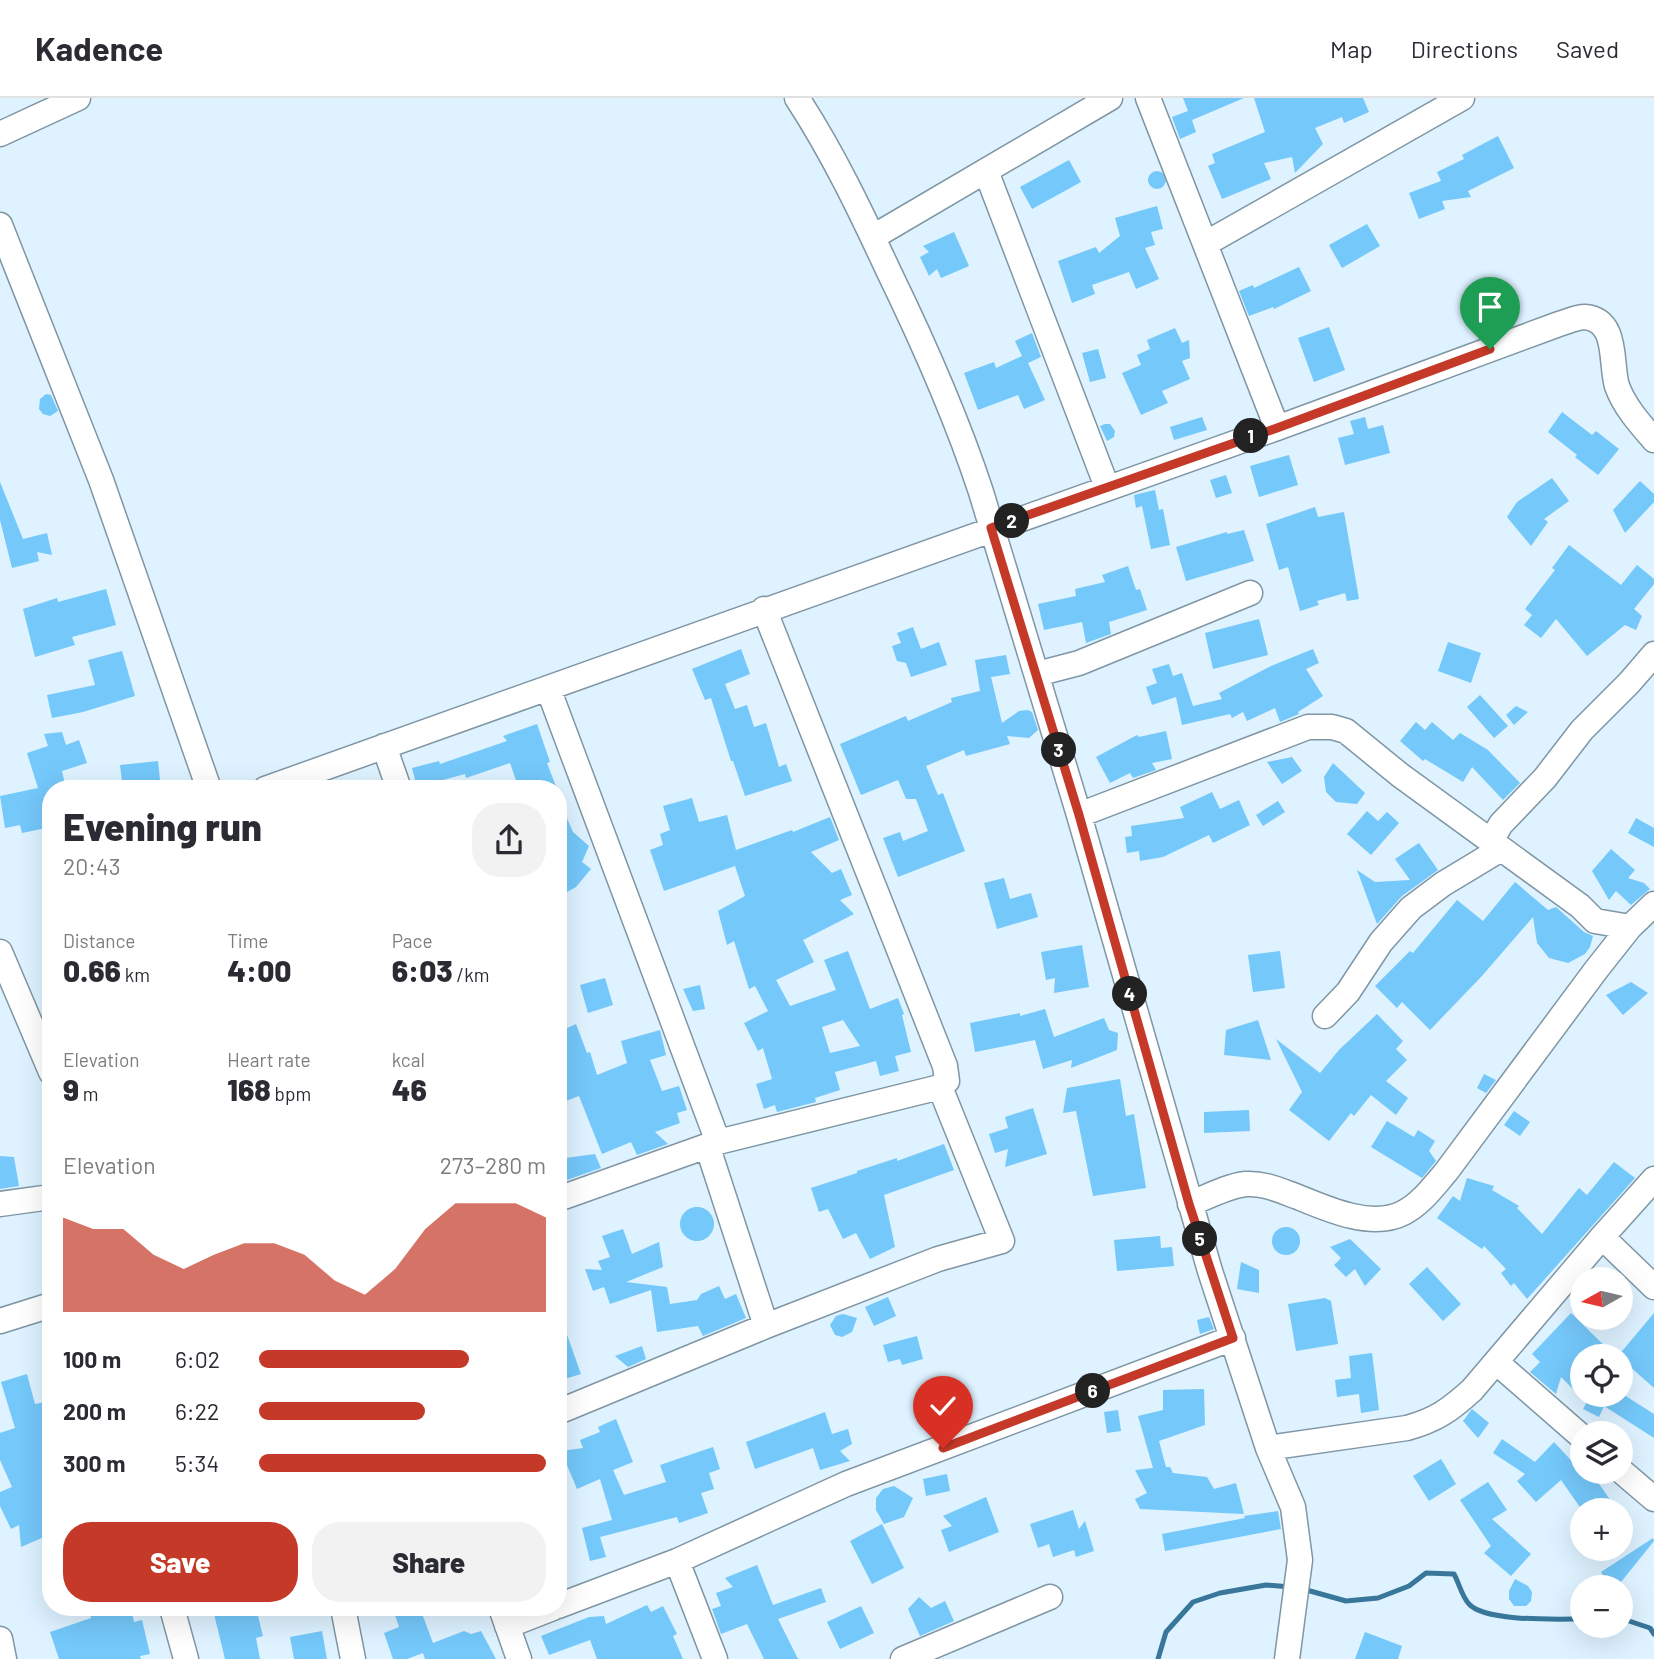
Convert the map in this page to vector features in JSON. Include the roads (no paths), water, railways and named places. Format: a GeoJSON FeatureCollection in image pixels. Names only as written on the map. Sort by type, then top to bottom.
{"type":"FeatureCollection","features":[{"type":"Feature","properties":{"kind":"street"},"geometry":{"type":"LineString","coordinates":[[0,134],[78,98]]}},
{"type":"Feature","properties":{"kind":"street"},"geometry":{"type":"LineString","coordinates":[[797,98],[849,186],[942,385],[966,447],[1079,815],[1189,1204],[1268,1448],[1293,1507],[1300,1560],[1287,1659]]}},
{"type":"Feature","properties":{"kind":"street"},"geometry":{"type":"LineString","coordinates":[[873,237],[1110,98]]}},
{"type":"Feature","properties":{"kind":"street"},"geometry":{"type":"LineString","coordinates":[[1148,98],[1277,428]]}},
{"type":"Feature","properties":{"kind":"street"},"geometry":{"type":"LineString","coordinates":[[1205,244],[1462,98]]}},
{"type":"Feature","properties":{"kind":"street"},"geometry":{"type":"LineString","coordinates":[[986,171],[1107,487]]}},
{"type":"Feature","properties":{"kind":"street"},"geometry":{"type":"LineString","coordinates":[[0,225],[101,480],[206,780]]}},
{"type":"Feature","properties":{"kind":"street"},"geometry":{"type":"LineString","coordinates":[[290,780],[1277,428],[1559,324],[1585,317],[1597,321],[1610,337],[1617,385],[1628,406],[1654,440]]}},
{"type":"Feature","properties":{"kind":"street"},"geometry":{"type":"LineString","coordinates":[[1037,674],[1079,663],[1250,593]]}},
{"type":"Feature","properties":{"kind":"street"},"geometry":{"type":"LineString","coordinates":[[567,1196],[713,1145],[940,1087],[947,1081],[945,1066],[764,609]]}},
{"type":"Feature","properties":{"kind":"street"},"geometry":{"type":"LineString","coordinates":[[1325,1016],[1348,992],[1381,942],[1411,908],[1496,845],[1500,824],[1545,778],[1582,730],[1654,654]]}},
{"type":"Feature","properties":{"kind":"street"},"geometry":{"type":"LineString","coordinates":[[548,688],[713,1145],[766,1326]]}},
{"type":"Feature","properties":{"kind":"street"},"geometry":{"type":"LineString","coordinates":[[1079,815],[1308,727],[1332,727],[1355,737],[1400,775],[1580,906],[1595,921],[1630,927]]}},
{"type":"Feature","properties":{"kind":"street"},"geometry":{"type":"LineString","coordinates":[[384,746],[396,780]]}},
{"type":"Feature","properties":{"kind":"street"},"geometry":{"type":"LineString","coordinates":[[1189,1204],[1244,1184],[1273,1188],[1345,1215],[1367,1218],[1401,1214],[1424,1197],[1446,1172],[1596,970],[1630,927],[1654,904]]}},
{"type":"Feature","properties":{"kind":"street"},"geometry":{"type":"LineString","coordinates":[[1595,921],[1596,970]]}},
{"type":"Feature","properties":{"kind":"street"},"geometry":{"type":"LineString","coordinates":[[0,952],[6,977],[42,1053]]}},
{"type":"Feature","properties":{"kind":"street"},"geometry":{"type":"LineString","coordinates":[[567,1408],[938,1259],[1002,1241],[940,1087]]}},
{"type":"Feature","properties":{"kind":"street"},"geometry":{"type":"LineString","coordinates":[[1268,1448],[1407,1428],[1429,1422],[1452,1409],[1654,1179]]}},
{"type":"Feature","properties":{"kind":"street"},"geometry":{"type":"LineString","coordinates":[[0,1204],[42,1198]]}},
{"type":"Feature","properties":{"kind":"street"},"geometry":{"type":"LineString","coordinates":[[1602,1237],[1654,1287]]}},
{"type":"Feature","properties":{"kind":"street"},"geometry":{"type":"LineString","coordinates":[[0,1321],[42,1308]]}},
{"type":"Feature","properties":{"kind":"street"},"geometry":{"type":"LineString","coordinates":[[567,1603],[677,1561],[846,1484],[1233,1338]]}},
{"type":"Feature","properties":{"kind":"street"},"geometry":{"type":"LineString","coordinates":[[1496,1362],[1570,1427]]}},
{"type":"Feature","properties":{"kind":"street"},"geometry":{"type":"LineString","coordinates":[[1633,1481],[1654,1499]]}},
{"type":"Feature","properties":{"kind":"street"},"geometry":{"type":"LineString","coordinates":[[677,1561],[715,1659]]}},
{"type":"Feature","properties":{"kind":"street"},"geometry":{"type":"LineString","coordinates":[[903,1659],[1050,1597]]}},
{"type":"Feature","properties":{"kind":"street"},"geometry":{"type":"LineString","coordinates":[[174,1616],[186,1659]]}},
{"type":"Feature","properties":{"kind":"street"},"geometry":{"type":"LineString","coordinates":[[345,1616],[353,1659]]}},
{"type":"Feature","properties":{"kind":"street"},"geometry":{"type":"LineString","coordinates":[[504,1617],[519,1659]]}},
{"type":"Feature","properties":{"kind":"street"},"geometry":{"type":"LineString","coordinates":[[0,1639],[5,1659]]}},
{"type":"Feature","properties":{"kind":"waterway"},"geometry":{"type":"LineString","coordinates":[[1303,1589],[1346,1601],[1378,1598],[1409,1586],[1426,1573],[1454,1574],[1462,1594],[1477,1610],[1505,1617],[1570,1619]]}},
{"type":"Feature","properties":{"kind":"waterway"},"geometry":{"type":"LineString","coordinates":[[1158,1659],[1166,1632],[1193,1602],[1220,1593],[1266,1585],[1290,1587]]}},
{"type":"Feature","properties":{"kind":"waterway"},"geometry":{"type":"LineString","coordinates":[[1633,1622],[1650,1628],[1654,1634]]}}]}
